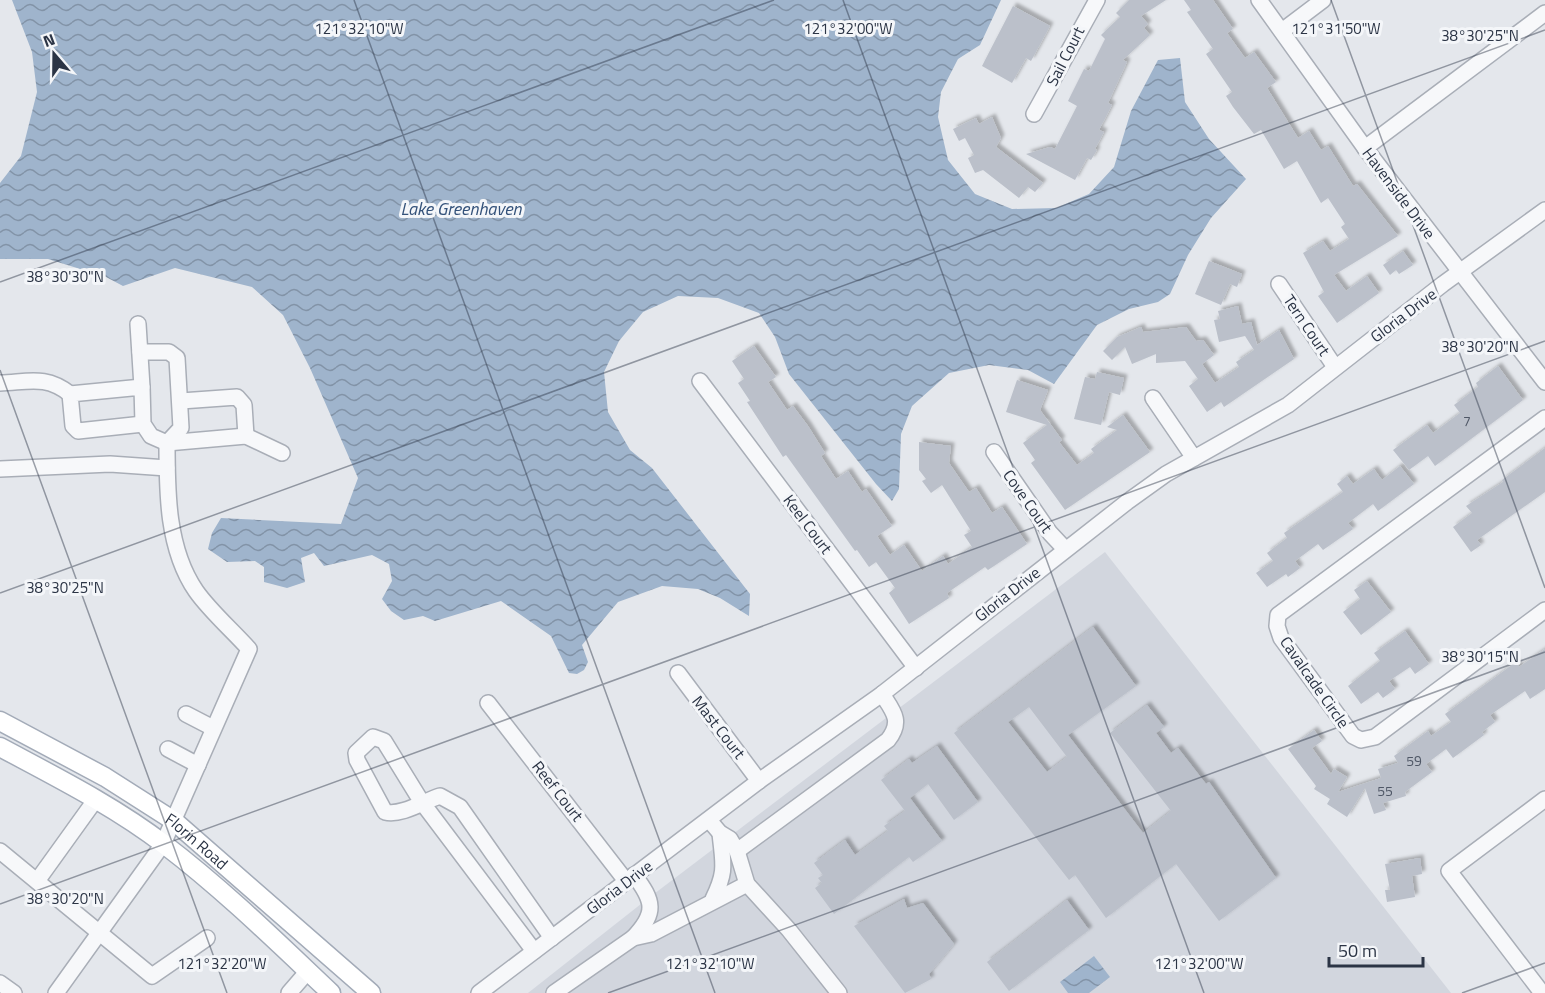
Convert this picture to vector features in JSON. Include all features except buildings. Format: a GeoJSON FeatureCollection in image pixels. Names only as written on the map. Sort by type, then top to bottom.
{"type":"FeatureCollection","features":[{"type":"Feature","properties":{"kind":"main road","name":"Florin Road"},"geometry":{"type":"LineString","coordinates":[[0,721],[105,777],[174,821],[371,993]]}},
{"type":"Feature","properties":{"kind":"main road","name":"Florin Road"},"geometry":{"type":"LineString","coordinates":[[0,747],[96,799],[164,844],[235,902],[332,993]]}},
{"type":"Feature","properties":{"kind":"street","name":"Sail Court"},"geometry":{"type":"LineString","coordinates":[[1034,114],[1097,0]]}},
{"type":"Feature","properties":{"kind":"street","name":"Havenside Drive"},"geometry":{"type":"LineString","coordinates":[[1259,0],[1365,148],[1459,273],[1545,381]]}},
{"type":"Feature","properties":{"kind":"street"},"geometry":{"type":"LineString","coordinates":[[1282,31],[1323,0]]}},
{"type":"Feature","properties":{"kind":"street"},"geometry":{"type":"LineString","coordinates":[[1365,148],[1545,12]]}},
{"type":"Feature","properties":{"kind":"street","name":"Gloria Drive"},"geometry":{"type":"LineString","coordinates":[[479,993],[759,781],[882,694],[1065,549],[1166,474],[1288,405],[1335,367],[1545,210]]}},
{"type":"Feature","properties":{"kind":"street","name":"Tern Court"},"geometry":{"type":"LineString","coordinates":[[1279,284],[1335,367]]}},
{"type":"Feature","properties":{"kind":"street"},"geometry":{"type":"LineString","coordinates":[[138,324],[144,424],[151,436],[167,443],[246,436],[282,453]]}},
{"type":"Feature","properties":{"kind":"street"},"geometry":{"type":"LineString","coordinates":[[56,993],[164,844],[249,649],[196,590],[175,546],[167,468],[167,443],[182,428],[182,401],[177,358],[174,353],[140,352]]}},
{"type":"Feature","properties":{"kind":"street"},"geometry":{"type":"LineString","coordinates":[[0,383],[47,381],[56,383],[70,394],[142,387]]}},
{"type":"Feature","properties":{"kind":"street","name":"Keel Court"},"geometry":{"type":"LineString","coordinates":[[700,381],[916,668]]}},
{"type":"Feature","properties":{"kind":"street"},"geometry":{"type":"LineString","coordinates":[[70,394],[75,430],[144,424]]}},
{"type":"Feature","properties":{"kind":"street"},"geometry":{"type":"LineString","coordinates":[[182,401],[237,397],[244,405],[246,436]]}},
{"type":"Feature","properties":{"kind":"street"},"geometry":{"type":"LineString","coordinates":[[1153,398],[1194,458]]}},
{"type":"Feature","properties":{"kind":"street","name":"Cavalcade Circle"},"geometry":{"type":"LineString","coordinates":[[1545,418],[1278,615],[1278,626],[1281,638],[1353,736],[1361,740],[1375,737],[1545,610]]}},
{"type":"Feature","properties":{"kind":"street","name":"Cove Court"},"geometry":{"type":"LineString","coordinates":[[994,452],[1050,533],[1065,549]]}},
{"type":"Feature","properties":{"kind":"street"},"geometry":{"type":"LineString","coordinates":[[0,470],[110,464],[167,468]]}},
{"type":"Feature","properties":{"kind":"street","name":"Mast Court"},"geometry":{"type":"LineString","coordinates":[[678,673],[759,781]]}},
{"type":"Feature","properties":{"kind":"street"},"geometry":{"type":"LineString","coordinates":[[737,851],[888,740],[896,730],[897,718],[882,694]]}},
{"type":"Feature","properties":{"kind":"street","name":"Reef Court"},"geometry":{"type":"LineString","coordinates":[[488,703],[630,878],[648,893],[651,907],[645,925],[633,938]]}},
{"type":"Feature","properties":{"kind":"street"},"geometry":{"type":"LineString","coordinates":[[186,714],[213,729]]}},
{"type":"Feature","properties":{"kind":"street"},"geometry":{"type":"LineString","coordinates":[[534,951],[422,801],[384,741],[373,737],[356,753],[386,812],[394,814],[422,801],[440,796],[460,807],[552,938]]}},
{"type":"Feature","properties":{"kind":"street"},"geometry":{"type":"LineString","coordinates":[[168,749],[198,765]]}},
{"type":"Feature","properties":{"kind":"street"},"geometry":{"type":"LineString","coordinates":[[37,881],[96,799]]}},
{"type":"Feature","properties":{"kind":"street"},"geometry":{"type":"LineString","coordinates":[[1542,993],[1449,871],[1545,799]]}},
{"type":"Feature","properties":{"kind":"street"},"geometry":{"type":"LineString","coordinates":[[709,820],[720,833],[730,839],[737,851],[747,884],[789,930],[807,956],[839,993]]}},
{"type":"Feature","properties":{"kind":"street"},"geometry":{"type":"LineString","coordinates":[[713,899],[722,880],[724,862],[720,833]]}},
{"type":"Feature","properties":{"kind":"street"},"geometry":{"type":"LineString","coordinates":[[0,851],[152,976],[207,938]]}},
{"type":"Feature","properties":{"kind":"street"},"geometry":{"type":"LineString","coordinates":[[554,993],[633,938],[651,934],[713,899],[747,884]]}},
{"type":"Feature","properties":{"kind":"street"},"geometry":{"type":"LineString","coordinates":[[507,916],[528,902]]}},
{"type":"Feature","properties":{"kind":"street"},"geometry":{"type":"LineString","coordinates":[[289,993],[308,970]]}},
{"type":"Feature","properties":{"kind":"street"},"geometry":{"type":"LineString","coordinates":[[0,983],[14,993]]}},
{"type":"Feature","properties":{"kind":"shaded area"},"geometry":{"type":"Polygon","coordinates":[[[1105,552],[1451,993],[528,993],[646,900],[1105,552]]]}},
{"type":"Feature","properties":{"kind":"water","name":"Lake Greenhaven"},"geometry":{"type":"Polygon","coordinates":[[[12,0],[1001,0],[980,45],[958,59],[941,92],[938,117],[948,160],[975,194],[1012,209],[1056,208],[1089,194],[1114,167],[1131,111],[1158,60],[1180,58],[1185,102],[1209,139],[1246,179],[1211,218],[1188,255],[1170,294],[1158,302],[1129,309],[1097,325],[1054,384],[1028,370],[989,365],[949,373],[912,406],[901,434],[899,489],[892,501],[789,374],[775,337],[759,313],[718,298],[678,296],[643,312],[619,341],[604,372],[608,412],[630,450],[652,468],[750,594],[749,616],[720,598],[698,589],[662,586],[618,602],[582,645],[588,662],[584,670],[577,674],[569,673],[551,636],[501,601],[435,621],[423,616],[404,620],[391,611],[382,599],[392,581],[389,564],[372,555],[324,566],[314,553],[301,558],[305,582],[287,588],[264,582],[264,567],[255,561],[227,562],[208,549],[212,533],[221,518],[341,524],[358,478],[310,368],[283,315],[252,287],[175,268],[123,286],[106,277],[48,259],[0,259],[0,183],[21,156],[37,92],[32,52],[12,0]]]}},
{"type":"Feature","properties":{"kind":"water"},"geometry":{"type":"Polygon","coordinates":[[[1094,956],[1110,977],[1089,993],[1068,993],[1060,982],[1094,956]]]}}]}
